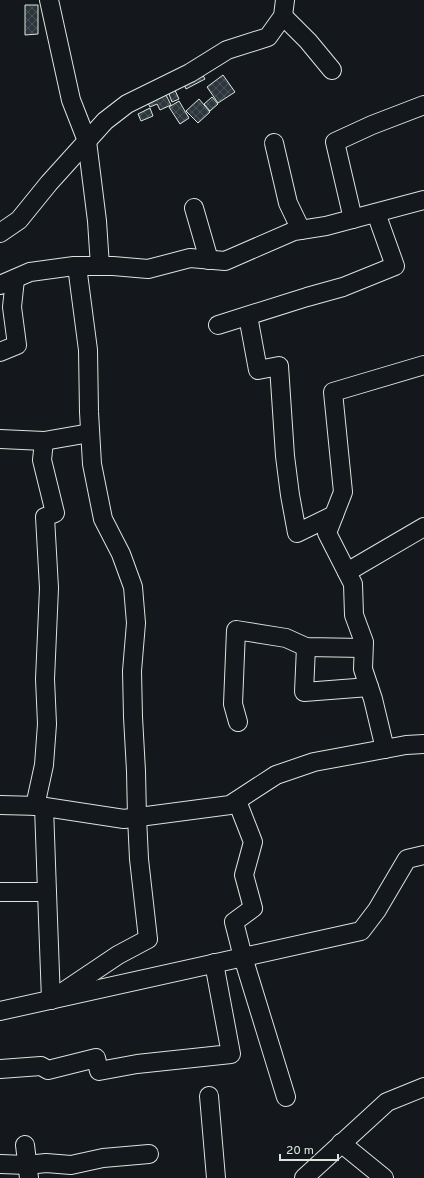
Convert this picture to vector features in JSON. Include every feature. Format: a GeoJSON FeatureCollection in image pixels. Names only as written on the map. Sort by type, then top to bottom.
{"type":"FeatureCollection","features":[{"type":"Feature","properties":{"kind":"street"},"geometry":{"type":"LineString","coordinates":[[49,0],[71,100],[87,141],[97,221],[100,266]]}},
{"type":"Feature","properties":{"kind":"street"},"geometry":{"type":"LineString","coordinates":[[0,233],[19,220],[49,183],[87,141],[105,122],[127,104],[190,74],[227,50],[268,37],[284,8],[308,41],[332,70]]}},
{"type":"Feature","properties":{"kind":"street"},"geometry":{"type":"LineString","coordinates":[[353,219],[335,142],[372,125],[424,105]]}},
{"type":"Feature","properties":{"kind":"street"},"geometry":{"type":"LineString","coordinates":[[274,144],[288,203],[301,230]]}},
{"type":"Feature","properties":{"kind":"street"},"geometry":{"type":"LineString","coordinates":[[0,352],[17,345],[8,282],[30,272],[77,266],[148,269],[190,258],[225,261],[294,230],[326,226],[424,200]]}},
{"type":"Feature","properties":{"kind":"street"},"geometry":{"type":"LineString","coordinates":[[194,208],[209,260]]}},
{"type":"Feature","properties":{"kind":"street"},"geometry":{"type":"LineString","coordinates":[[218,325],[343,287],[395,266],[376,213]]}},
{"type":"Feature","properties":{"kind":"street"},"geometry":{"type":"LineString","coordinates":[[51,1000],[118,955],[148,939],[139,859],[137,817],[132,694],[132,671],[136,623],[133,587],[121,554],[103,519],[92,464],[88,350],[77,266]]}},
{"type":"Feature","properties":{"kind":"street"},"geometry":{"type":"LineString","coordinates":[[248,316],[258,370],[280,366],[285,456],[297,533],[334,515]]}},
{"type":"Feature","properties":{"kind":"street"},"geometry":{"type":"LineString","coordinates":[[385,749],[363,669],[364,642],[354,615],[353,584],[327,533],[343,492],[333,392],[424,365]]}},
{"type":"Feature","properties":{"kind":"street"},"geometry":{"type":"LineString","coordinates":[[0,439],[44,441],[90,433]]}},
{"type":"Feature","properties":{"kind":"street"},"geometry":{"type":"LineString","coordinates":[[44,441],[42,460],[55,513],[45,517],[49,588],[45,680],[47,724],[39,806],[47,892],[51,1000]]}},
{"type":"Feature","properties":{"kind":"street"},"geometry":{"type":"LineString","coordinates":[[347,572],[424,526]]}},
{"type":"Feature","properties":{"kind":"street"},"geometry":{"type":"LineString","coordinates":[[238,722],[233,704],[236,630],[286,638],[306,647],[363,648]]}},
{"type":"Feature","properties":{"kind":"street"},"geometry":{"type":"LineString","coordinates":[[306,647],[304,692],[369,687]]}},
{"type":"Feature","properties":{"kind":"street"},"geometry":{"type":"LineString","coordinates":[[0,805],[39,806],[124,819],[230,805],[276,775],[314,762],[406,745],[424,744]]}},
{"type":"Feature","properties":{"kind":"street"},"geometry":{"type":"LineString","coordinates":[[237,801],[253,842],[244,874],[253,908],[234,922],[243,957],[286,1097]]}},
{"type":"Feature","properties":{"kind":"street"},"geometry":{"type":"LineString","coordinates":[[0,1011],[361,931],[377,910],[407,859],[424,855]]}},
{"type":"Feature","properties":{"kind":"street"},"geometry":{"type":"LineString","coordinates":[[0,892],[47,892]]}},
{"type":"Feature","properties":{"kind":"street"},"geometry":{"type":"LineString","coordinates":[[0,1069],[41,1066],[48,1070],[96,1058],[99,1071],[137,1064],[231,1054],[214,963]]}},
{"type":"Feature","properties":{"kind":"street"},"geometry":{"type":"LineString","coordinates":[[304,1178],[387,1102],[424,1087]]}},
{"type":"Feature","properties":{"kind":"street"},"geometry":{"type":"LineString","coordinates":[[209,1096],[216,1178]]}},
{"type":"Feature","properties":{"kind":"street"},"geometry":{"type":"LineString","coordinates":[[341,1143],[384,1178]]}},
{"type":"Feature","properties":{"kind":"street"},"geometry":{"type":"LineString","coordinates":[[25,1145],[28,1172]]}},
{"type":"Feature","properties":{"kind":"street"},"geometry":{"type":"LineString","coordinates":[[0,1164],[28,1172],[46,1163],[71,1166],[103,1158],[149,1154]]}},
{"type":"Feature","properties":{"kind":"building"},"geometry":{"type":"Polygon","coordinates":[[[25,5],[38,5],[38,34],[25,35],[25,5]]]}},
{"type":"Feature","properties":{"kind":"building"},"geometry":{"type":"Polygon","coordinates":[[[201,72],[205,79],[186,89],[183,82],[201,72]]]}},
{"type":"Feature","properties":{"kind":"building"},"geometry":{"type":"Polygon","coordinates":[[[223,75],[235,92],[218,103],[207,87],[223,75]]]}},
{"type":"Feature","properties":{"kind":"building"},"geometry":{"type":"Polygon","coordinates":[[[173,86],[179,99],[172,102],[167,89],[173,86]]]}},
{"type":"Feature","properties":{"kind":"building"},"geometry":{"type":"Polygon","coordinates":[[[163,89],[171,105],[160,110],[157,104],[150,107],[145,97],[163,89]]]}},
{"type":"Feature","properties":{"kind":"building"},"geometry":{"type":"Polygon","coordinates":[[[212,97],[218,104],[210,111],[204,104],[212,97]]]}},
{"type":"Feature","properties":{"kind":"building"},"geometry":{"type":"Polygon","coordinates":[[[199,99],[210,112],[198,123],[186,111],[199,99]]]}},
{"type":"Feature","properties":{"kind":"building"},"geometry":{"type":"Polygon","coordinates":[[[179,101],[189,118],[180,124],[169,107],[179,101]]]}},
{"type":"Feature","properties":{"kind":"building"},"geometry":{"type":"Polygon","coordinates":[[[150,108],[153,116],[141,121],[138,114],[150,108]]]}}]}
